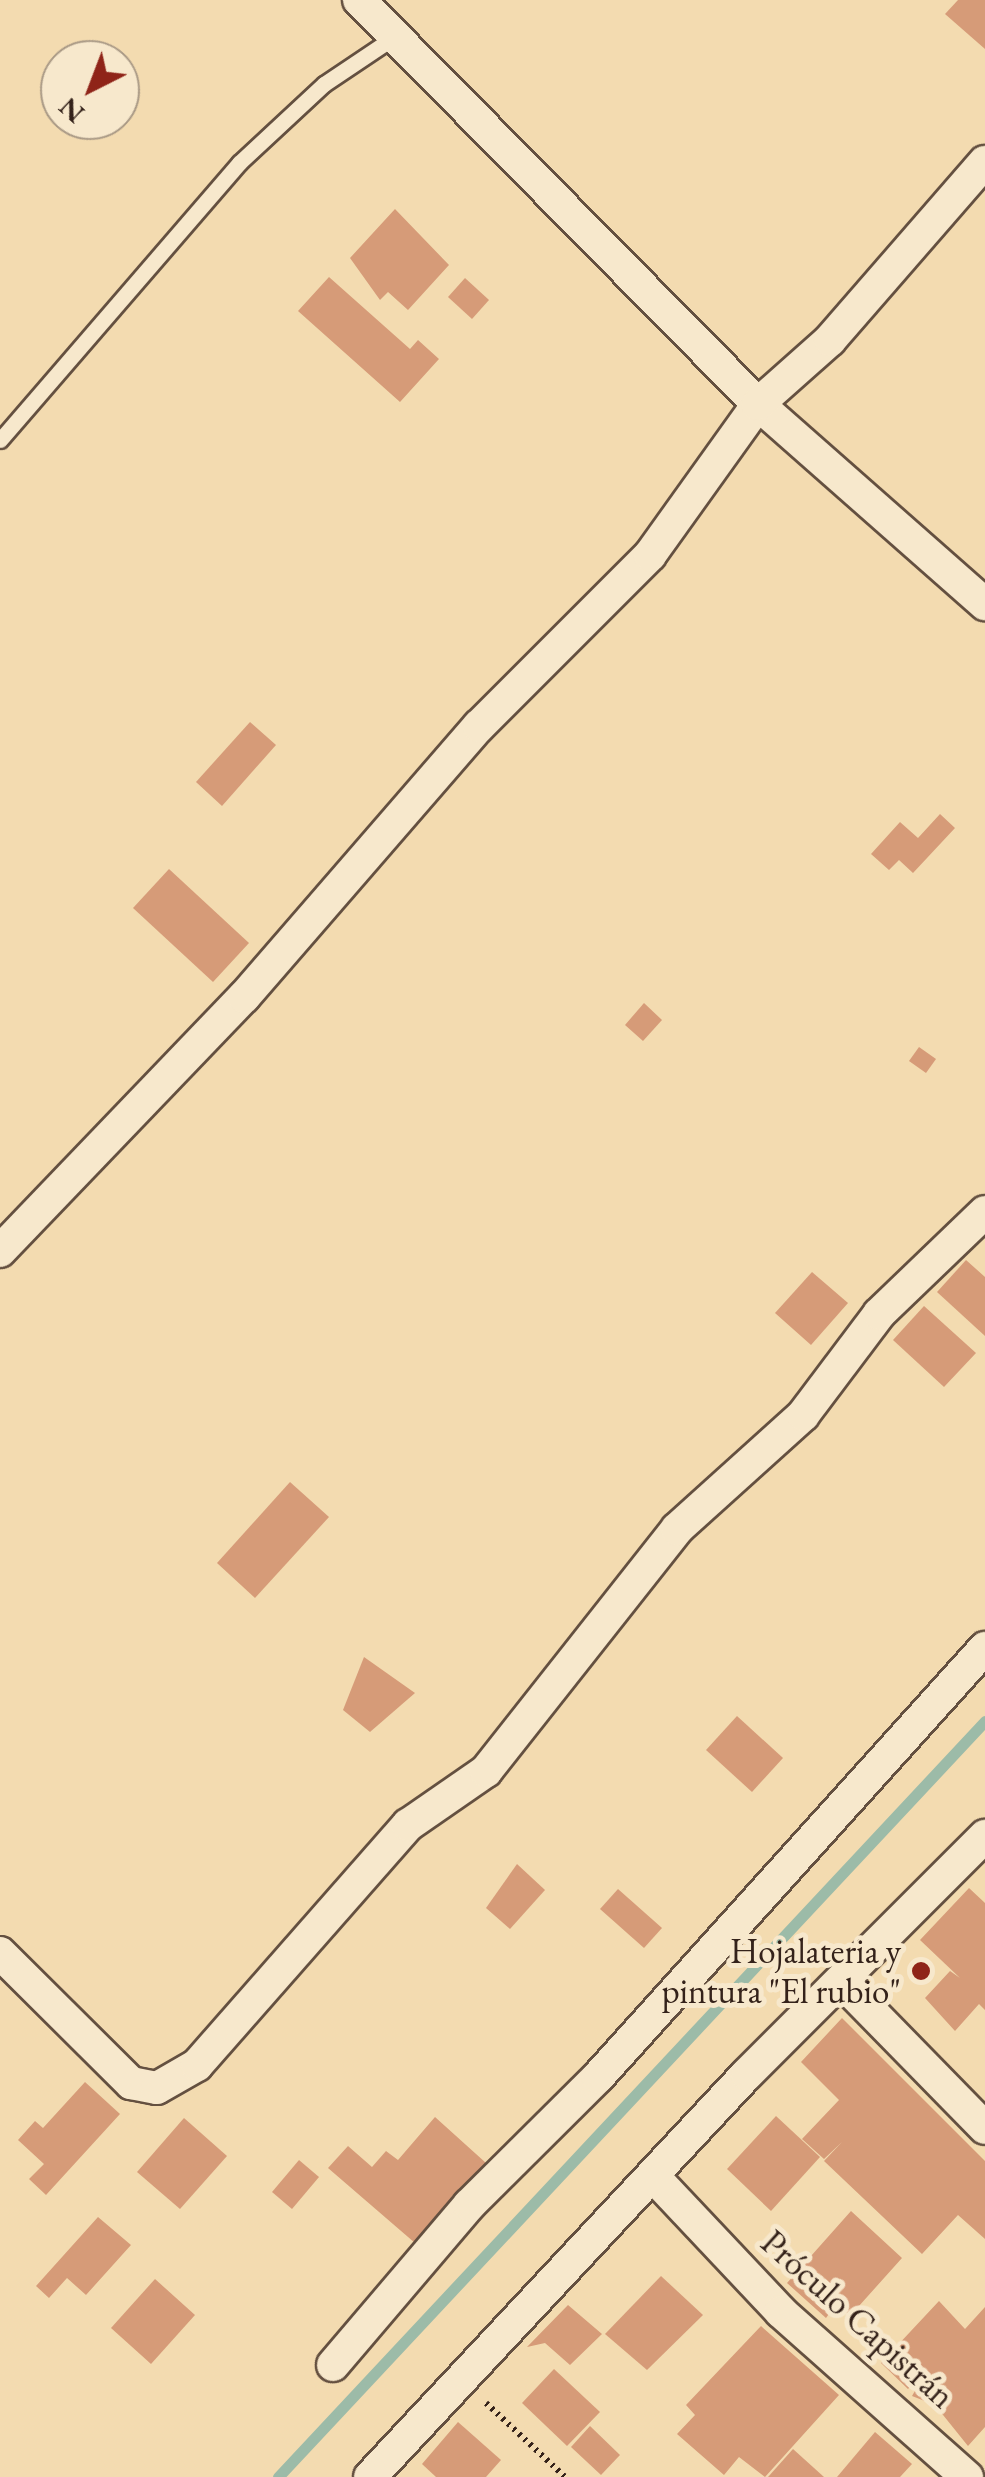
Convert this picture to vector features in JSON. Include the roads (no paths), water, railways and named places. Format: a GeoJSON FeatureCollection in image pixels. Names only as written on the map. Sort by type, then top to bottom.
{"type":"FeatureCollection","features":[{"type":"Feature","properties":{"kind":"street"},"geometry":{"type":"LineString","coordinates":[[359,0],[758,404],[981,593]]}},
{"type":"Feature","properties":{"kind":"street"},"geometry":{"type":"LineString","coordinates":[[0,1250],[244,998],[478,726],[650,555],[758,404],[830,340],[985,162]]}},
{"type":"Feature","properties":{"kind":"street"},"geometry":{"type":"LineString","coordinates":[[0,1953],[131,2083],[158,2088],[197,2065],[408,1825],[486,1771],[677,1529],[803,1415],[879,1314],[985,1212]]}},
{"type":"Feature","properties":{"kind":"street"},"geometry":{"type":"LineString","coordinates":[[333,2365],[469,2205],[598,2077],[985,1648]]}},
{"type":"Feature","properties":{"kind":"street"},"geometry":{"type":"LineString","coordinates":[[370,2477],[746,2074],[846,1985],[985,1836]]}},
{"type":"Feature","properties":{"kind":"street"},"geometry":{"type":"LineString","coordinates":[[846,1985],[985,2128]]}},
{"type":"Feature","properties":{"kind":"street","name":"Próculo Capistrán"},"geometry":{"type":"LineString","coordinates":[[654,2177],[781,2312],[966,2477]]}},
{"type":"Feature","properties":{"kind":"lane"},"geometry":{"type":"LineString","coordinates":[[0,440],[239,163],[324,84],[397,35]]}},
{"type":"Feature","properties":{"kind":"waterway"},"geometry":{"type":"LineString","coordinates":[[278,2477],[985,1721]]}},
{"type":"Feature","properties":{"kind":"place","name":"Hojalateria y pintura \"El rubio\""},"geometry":{"type":"Point","coordinates":[921,1971]}}]}
